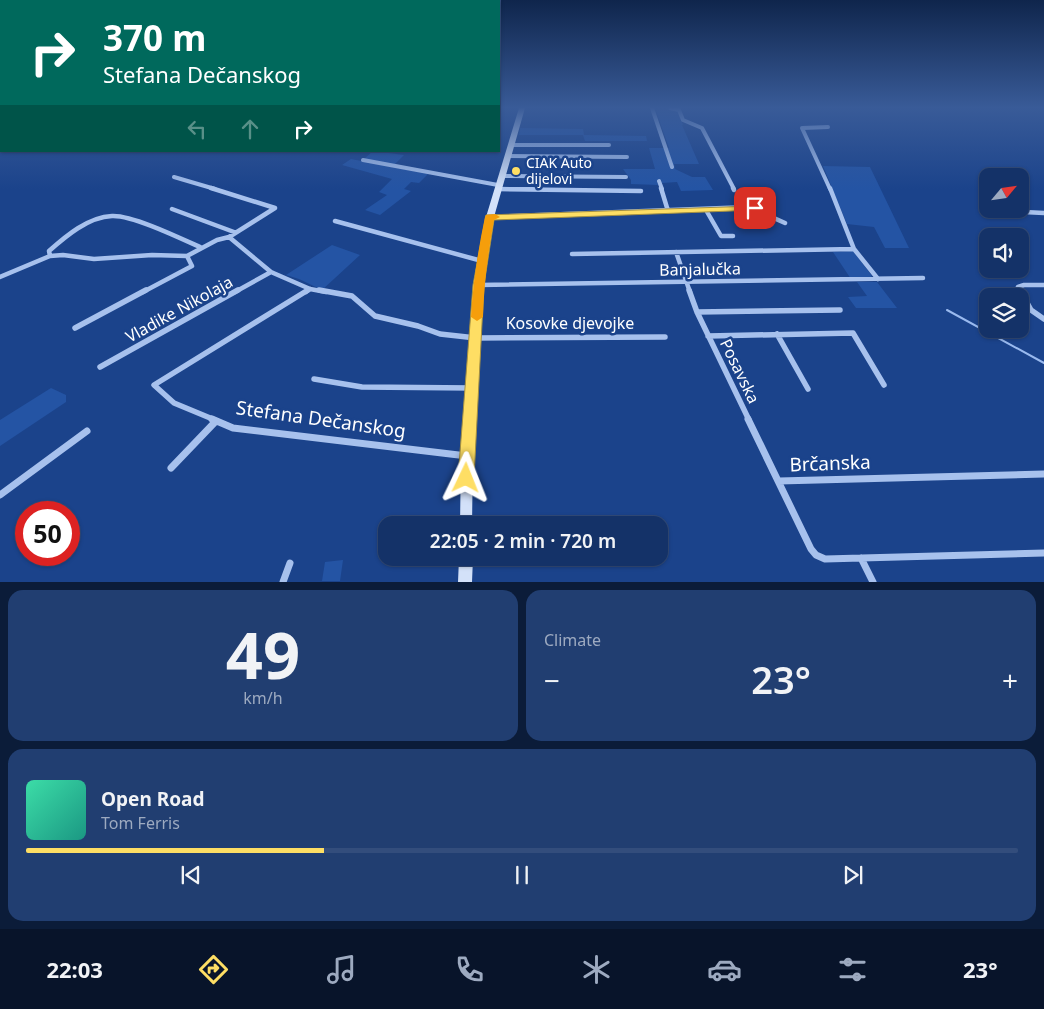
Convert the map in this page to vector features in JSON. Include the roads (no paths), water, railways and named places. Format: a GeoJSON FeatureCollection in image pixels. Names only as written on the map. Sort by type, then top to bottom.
{"type":"FeatureCollection","features":[{"type":"Feature","properties":{"kind":"main road"},"geometry":{"type":"LineString","coordinates":[[466,516],[467,456],[482,261],[490,217],[515,135]]}},
{"type":"Feature","properties":{"kind":"main road"},"geometry":{"type":"LineString","coordinates":[[465,582],[466,566]]}},
{"type":"Feature","properties":{"kind":"street"},"geometry":{"type":"LineString","coordinates":[[661,135],[672,166]]}},
{"type":"Feature","properties":{"kind":"street"},"geometry":{"type":"LineString","coordinates":[[706,135],[734,190]]}},
{"type":"Feature","properties":{"kind":"street"},"geometry":{"type":"LineString","coordinates":[[806,135],[822,168],[854,249],[878,279]]}},
{"type":"Feature","properties":{"kind":"street"},"geometry":{"type":"LineString","coordinates":[[512,145],[609,145]]}},
{"type":"Feature","properties":{"kind":"street"},"geometry":{"type":"LineString","coordinates":[[508,156],[627,157]]}},
{"type":"Feature","properties":{"kind":"street"},"geometry":{"type":"LineString","coordinates":[[363,160],[499,184],[641,191]]}},
{"type":"Feature","properties":{"kind":"street"},"geometry":{"type":"LineString","coordinates":[[0,277],[50,256],[63,255],[94,259],[187,256],[217,240],[229,237],[234,232],[275,208],[174,177]]}},
{"type":"Feature","properties":{"kind":"street"},"geometry":{"type":"LineString","coordinates":[[499,184],[626,177]]}},
{"type":"Feature","properties":{"kind":"street"},"geometry":{"type":"LineString","coordinates":[[658,181],[668,211]]}},
{"type":"Feature","properties":{"kind":"street"},"geometry":{"type":"LineString","coordinates":[[490,217],[749,207],[785,223]]}},
{"type":"Feature","properties":{"kind":"street"},"geometry":{"type":"LineString","coordinates":[[172,209],[234,232]]}},
{"type":"Feature","properties":{"kind":"street"},"geometry":{"type":"LineString","coordinates":[[706,210],[721,236],[733,236]]}},
{"type":"Feature","properties":{"kind":"street"},"geometry":{"type":"LineString","coordinates":[[1029,212],[1044,213]]}},
{"type":"Feature","properties":{"kind":"street"},"geometry":{"type":"LineString","coordinates":[[50,256],[49,251],[78,229],[114,215],[202,248]]}},
{"type":"Feature","properties":{"kind":"street"},"geometry":{"type":"LineString","coordinates":[[335,221],[482,261]]}},
{"type":"Feature","properties":{"kind":"street"},"geometry":{"type":"LineString","coordinates":[[229,237],[271,272],[300,283],[310,289],[352,296],[375,316],[418,326],[440,334],[476,338]]}},
{"type":"Feature","properties":{"kind":"street"},"geometry":{"type":"LineString","coordinates":[[572,254],[854,249]]}},
{"type":"Feature","properties":{"kind":"street"},"geometry":{"type":"LineString","coordinates":[[676,252],[697,312],[708,336]]}},
{"type":"Feature","properties":{"kind":"street","name":"Vladike Nikolaja"},"geometry":{"type":"LineString","coordinates":[[75,328],[192,266],[187,256]]}},
{"type":"Feature","properties":{"kind":"street","name":"Vladike Nikolaja"},"geometry":{"type":"LineString","coordinates":[[100,368],[271,272]]}},
{"type":"Feature","properties":{"kind":"street","name":"Banjalučka"},"geometry":{"type":"LineString","coordinates":[[479,285],[923,278]]}},
{"type":"Feature","properties":{"kind":"street"},"geometry":{"type":"LineString","coordinates":[[1044,285],[1024,285],[1018,288],[1030,310],[1044,319]]}},
{"type":"Feature","properties":{"kind":"street","name":"Stefana Dečanskog"},"geometry":{"type":"LineString","coordinates":[[310,289],[154,385],[174,403],[234,428],[467,456]]}},
{"type":"Feature","properties":{"kind":"street"},"geometry":{"type":"LineString","coordinates":[[697,312],[840,310]]}},
{"type":"Feature","properties":{"kind":"street","name":"Posavska"},"geometry":{"type":"LineString","coordinates":[[779,481],[708,336],[852,333],[884,385]]}},
{"type":"Feature","properties":{"kind":"street"},"geometry":{"type":"LineString","coordinates":[[777,334],[808,389]]}},
{"type":"Feature","properties":{"kind":"street","name":"Kosovke djevojke"},"geometry":{"type":"LineString","coordinates":[[476,338],[665,337]]}},
{"type":"Feature","properties":{"kind":"street"},"geometry":{"type":"LineString","coordinates":[[314,379],[362,387],[472,388]]}},
{"type":"Feature","properties":{"kind":"street"},"geometry":{"type":"LineString","coordinates":[[171,468],[216,421]]}},
{"type":"Feature","properties":{"kind":"street"},"geometry":{"type":"LineString","coordinates":[[0,495],[87,431]]}},
{"type":"Feature","properties":{"kind":"street","name":"Brčanska"},"geometry":{"type":"LineString","coordinates":[[1044,474],[779,481],[811,549],[816,555],[825,559],[1044,553]]}},
{"type":"Feature","properties":{"kind":"street"},"geometry":{"type":"LineString","coordinates":[[861,558],[872,582]]}},
{"type":"Feature","properties":{"kind":"street"},"geometry":{"type":"LineString","coordinates":[[283,582],[290,563]]}},
{"type":"Feature","properties":{"kind":"waterway"},"geometry":{"type":"LineString","coordinates":[[947,310],[1044,363]]}},
{"type":"Feature","properties":{"kind":"place","name":"CIAK Auto dijelovi"},"geometry":{"type":"Point","coordinates":[516,171]}}]}
